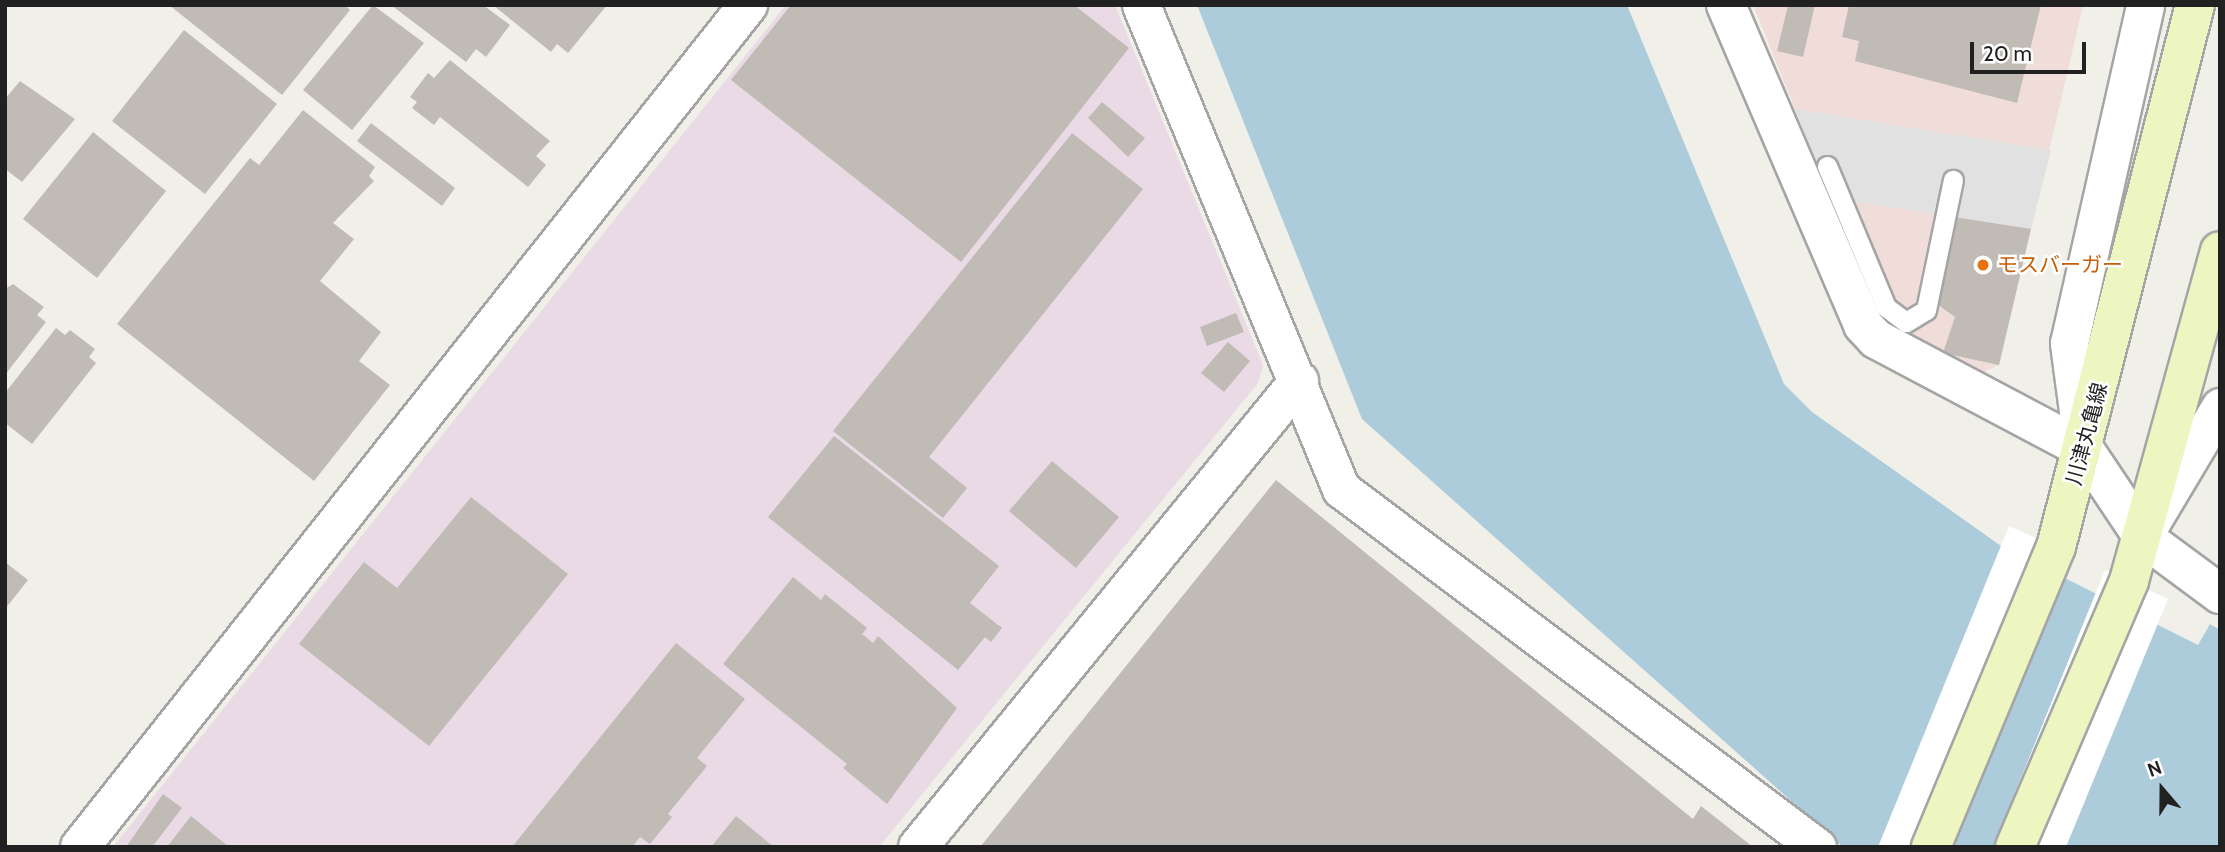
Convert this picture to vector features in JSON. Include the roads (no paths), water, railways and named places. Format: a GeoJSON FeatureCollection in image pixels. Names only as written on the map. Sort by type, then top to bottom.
{"type":"FeatureCollection","features":[{"type":"Feature","properties":{"kind":"main road","name":"川津丸亀線"},"geometry":{"type":"LineString","coordinates":[[1931,847],[2056,547],[2084,449],[2195,5]]}},
{"type":"Feature","properties":{"kind":"main road"},"geometry":{"type":"LineString","coordinates":[[2015,847],[2129,581],[2220,251]]}},
{"type":"Feature","properties":{"kind":"street"},"geometry":{"type":"LineString","coordinates":[[80,847],[748,5]]}},
{"type":"Feature","properties":{"kind":"street"},"geometry":{"type":"LineString","coordinates":[[1141,5],[1299,381],[1341,489],[1817,847]]}},
{"type":"Feature","properties":{"kind":"street"},"geometry":{"type":"LineString","coordinates":[[1726,5],[1863,325],[1876,340],[2084,449]]}},
{"type":"Feature","properties":{"kind":"street"},"geometry":{"type":"LineString","coordinates":[[2145,5],[2069,343],[2084,449],[2143,537],[2220,594]]}},
{"type":"Feature","properties":{"kind":"street"},"geometry":{"type":"LineString","coordinates":[[918,847],[1299,381]]}},
{"type":"Feature","properties":{"kind":"street"},"geometry":{"type":"LineString","coordinates":[[2143,537],[2220,407]]}},
{"type":"Feature","properties":{"kind":"lane"},"geometry":{"type":"LineString","coordinates":[[1827,166],[1886,307],[1906,322],[1926,310],[1953,180]]}},
{"type":"Feature","properties":{"kind":"water"},"geometry":{"type":"Polygon","coordinates":[[[1197,5],[1627,5],[1784,384],[1812,412],[2001,546],[2198,645],[2210,624],[2220,630],[2220,847],[1843,847],[1362,419],[1197,5]]]}},
{"type":"Feature","properties":{"kind":"place","name":"モスバーガー"},"geometry":{"type":"Point","coordinates":[1983,265]}}]}
